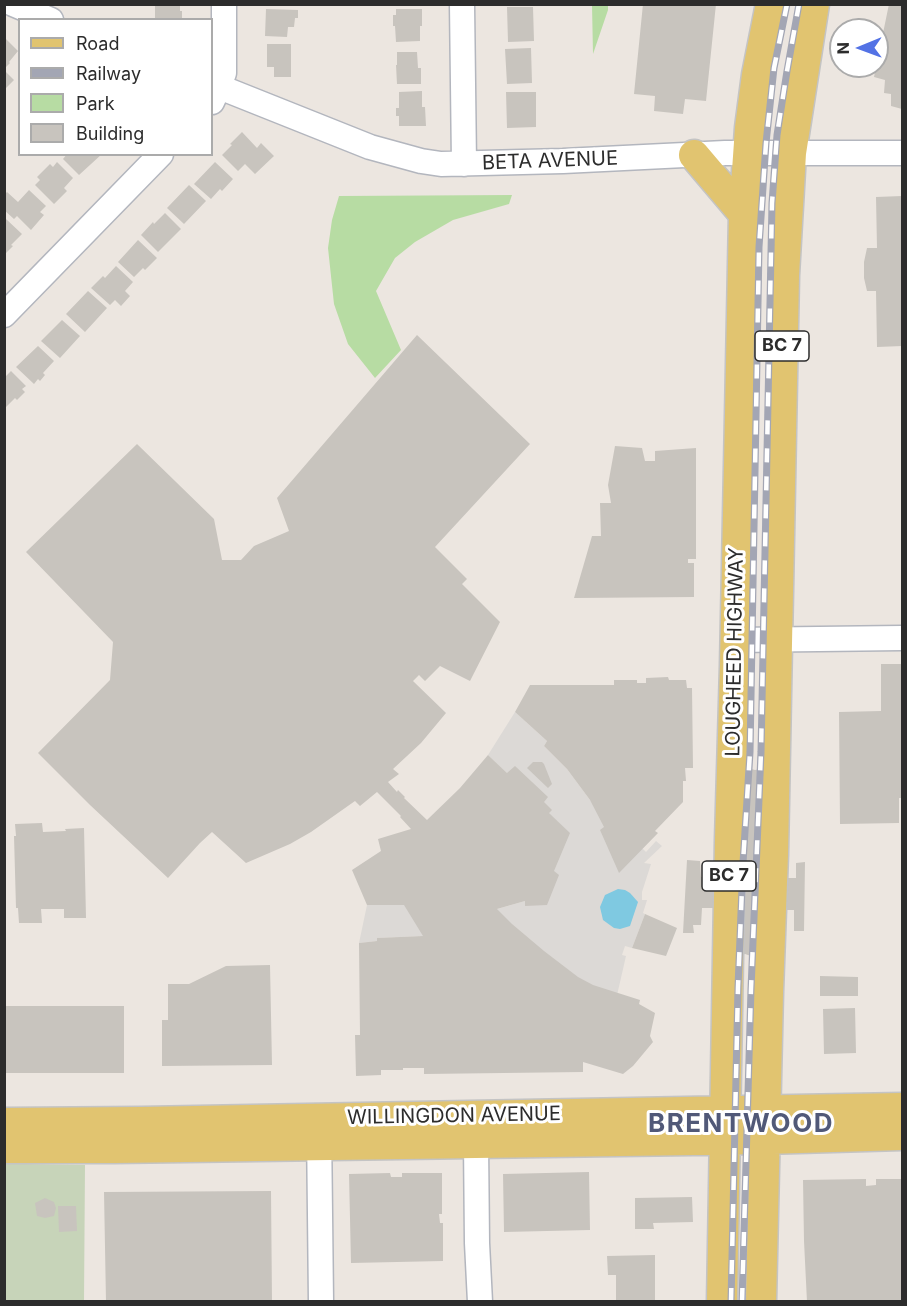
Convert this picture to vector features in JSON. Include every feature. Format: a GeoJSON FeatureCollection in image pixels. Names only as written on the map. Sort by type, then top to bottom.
{"type":"FeatureCollection","features":[{"type":"Feature","properties":{"kind":"main road","name":"LOUGHEED HIGHWAY"},"geometry":{"type":"LineString","coordinates":[[722,1302],[744,214],[750,128],[757,75],[771,4]]}},
{"type":"Feature","properties":{"kind":"main road","name":"LOUGHEED HIGHWAY"},"geometry":{"type":"LineString","coordinates":[[761,1302],[784,275],[791,153],[814,4]]}},
{"type":"Feature","properties":{"kind":"main road"},"geometry":{"type":"LineString","coordinates":[[694,154],[744,214]]}},
{"type":"Feature","properties":{"kind":"main road","name":"WILLINGDON AVENUE"},"geometry":{"type":"LineString","coordinates":[[766,1125],[903,1108]]}},
{"type":"Feature","properties":{"kind":"main road","name":"WILLINGDON AVENUE"},"geometry":{"type":"LineString","coordinates":[[4,1123],[319,1132],[477,1143],[725,1126]]}},
{"type":"Feature","properties":{"kind":"main road","name":"WILLINGDON AVENUE"},"geometry":{"type":"LineString","coordinates":[[4,1148],[114,1148],[319,1132],[766,1125],[903,1135]]}},
{"type":"Feature","properties":{"kind":"street"},"geometry":{"type":"LineString","coordinates":[[13,4],[46,18]]}},
{"type":"Feature","properties":{"kind":"street"},"geometry":{"type":"LineString","coordinates":[[214,91],[224,73],[224,4]]}},
{"type":"Feature","properties":{"kind":"street"},"geometry":{"type":"LineString","coordinates":[[462,4],[464,164]]}},
{"type":"Feature","properties":{"kind":"street","name":"BETA AVENUE"},"geometry":{"type":"LineString","coordinates":[[214,91],[370,147],[441,164],[573,161],[694,154],[903,153]]}},
{"type":"Feature","properties":{"kind":"street"},"geometry":{"type":"LineString","coordinates":[[4,315],[159,156]]}},
{"type":"Feature","properties":{"kind":"street"},"geometry":{"type":"LineString","coordinates":[[735,640],[903,638]]}},
{"type":"Feature","properties":{"kind":"street"},"geometry":{"type":"LineString","coordinates":[[319,1132],[321,1302]]}},
{"type":"Feature","properties":{"kind":"street"},"geometry":{"type":"LineString","coordinates":[[477,1143],[477,1243],[480,1302]]}},
{"type":"Feature","properties":{"kind":"green space"},"geometry":{"type":"Polygon","coordinates":[[[592,5],[608,5],[593,54],[592,5]]]}},
{"type":"Feature","properties":{"kind":"green space"},"geometry":{"type":"Polygon","coordinates":[[[512,195],[509,204],[453,220],[415,242],[395,258],[376,291],[401,350],[375,378],[348,344],[334,304],[328,248],[332,220],[339,196],[512,195]]]}},
{"type":"Feature","properties":{"kind":"green space"},"geometry":{"type":"Polygon","coordinates":[[[4,1157],[16,1158],[26,1164],[85,1165],[84,1301],[5,1301],[4,1157]]]}},
{"type":"Feature","properties":{"kind":"shaded area"},"geometry":{"type":"Polygon","coordinates":[[[515,712],[547,741],[544,746],[567,769],[590,800],[646,852],[656,841],[662,846],[644,863],[651,864],[642,892],[642,900],[647,900],[643,913],[645,914],[632,948],[625,946],[622,955],[626,956],[615,1004],[423,936],[378,938],[377,941],[359,943],[367,905],[481,903],[487,912],[532,899],[569,833],[488,755],[515,712]]]}},
{"type":"Feature","properties":{"kind":"water"},"geometry":{"type":"Polygon","coordinates":[[[618,889],[630,893],[638,902],[630,926],[620,929],[614,928],[603,920],[600,907],[605,895],[618,889]]]}},
{"type":"Feature","properties":{"kind":"building"},"geometry":{"type":"Polygon","coordinates":[[[155,4],[180,4],[182,18],[155,18],[155,4]]]}},
{"type":"Feature","properties":{"kind":"building"},"geometry":{"type":"Polygon","coordinates":[[[643,4],[716,4],[706,101],[685,99],[683,114],[654,111],[655,96],[634,94],[643,4]]]}},
{"type":"Feature","properties":{"kind":"building"},"geometry":{"type":"Polygon","coordinates":[[[889,4],[902,4],[902,109],[891,106],[891,94],[884,93],[885,80],[878,78],[889,78],[889,18],[886,18],[889,4]]]}},
{"type":"Feature","properties":{"kind":"building"},"geometry":{"type":"Polygon","coordinates":[[[507,7],[533,7],[534,41],[508,42],[507,7]]]}},
{"type":"Feature","properties":{"kind":"building"},"geometry":{"type":"Polygon","coordinates":[[[266,9],[298,10],[298,18],[295,18],[294,27],[288,27],[287,37],[265,36],[266,9]]]}},
{"type":"Feature","properties":{"kind":"building"},"geometry":{"type":"Polygon","coordinates":[[[396,9],[422,9],[420,41],[396,42],[393,15],[396,15],[396,9]]]}},
{"type":"Feature","properties":{"kind":"building"},"geometry":{"type":"Polygon","coordinates":[[[4,37],[18,51],[4,69],[4,37]]]}},
{"type":"Feature","properties":{"kind":"building"},"geometry":{"type":"Polygon","coordinates":[[[267,44],[291,44],[291,77],[274,77],[274,67],[267,67],[267,44]]]}},
{"type":"Feature","properties":{"kind":"building"},"geometry":{"type":"Polygon","coordinates":[[[531,48],[532,83],[507,84],[505,49],[531,48]]]}},
{"type":"Feature","properties":{"kind":"building"},"geometry":{"type":"Polygon","coordinates":[[[397,52],[417,52],[418,68],[421,68],[421,84],[397,84],[397,52]]]}},
{"type":"Feature","properties":{"kind":"building"},"geometry":{"type":"Polygon","coordinates":[[[4,70],[14,80],[4,90],[4,70]]]}},
{"type":"Feature","properties":{"kind":"building"},"geometry":{"type":"Polygon","coordinates":[[[422,91],[422,107],[425,107],[426,126],[399,126],[396,108],[399,108],[399,92],[422,91]]]}},
{"type":"Feature","properties":{"kind":"building"},"geometry":{"type":"Polygon","coordinates":[[[506,92],[536,92],[536,127],[507,128],[506,92]]]}},
{"type":"Feature","properties":{"kind":"building"},"geometry":{"type":"Polygon","coordinates":[[[242,132],[257,148],[261,143],[274,156],[255,174],[245,164],[238,171],[222,155],[242,132]]]}},
{"type":"Feature","properties":{"kind":"building"},"geometry":{"type":"Polygon","coordinates":[[[65,156],[100,156],[79,175],[63,159],[65,156]]]}},
{"type":"Feature","properties":{"kind":"building"},"geometry":{"type":"Polygon","coordinates":[[[57,162],[73,178],[64,188],[67,191],[54,204],[35,185],[40,180],[37,177],[50,164],[53,167],[57,162]]]}},
{"type":"Feature","properties":{"kind":"building"},"geometry":{"type":"Polygon","coordinates":[[[215,162],[233,179],[211,199],[194,184],[215,162]]]}},
{"type":"Feature","properties":{"kind":"building"},"geometry":{"type":"Polygon","coordinates":[[[189,185],[206,201],[184,224],[167,208],[189,185]]]}},
{"type":"Feature","properties":{"kind":"building"},"geometry":{"type":"Polygon","coordinates":[[[29,190],[46,206],[40,212],[44,215],[31,230],[17,216],[14,219],[4,210],[4,195],[7,192],[18,202],[29,190]]]}},
{"type":"Feature","properties":{"kind":"building"},"geometry":{"type":"Polygon","coordinates":[[[902,196],[902,346],[877,347],[876,291],[867,291],[864,262],[867,248],[877,248],[876,197],[902,196]]]}},
{"type":"Feature","properties":{"kind":"building"},"geometry":{"type":"Polygon","coordinates":[[[165,213],[181,229],[158,252],[141,235],[165,213]]]}},
{"type":"Feature","properties":{"kind":"building"},"geometry":{"type":"Polygon","coordinates":[[[6,219],[22,234],[4,255],[4,221],[6,219]]]}},
{"type":"Feature","properties":{"kind":"building"},"geometry":{"type":"Polygon","coordinates":[[[138,240],[157,258],[134,277],[118,262],[138,240]]]}},
{"type":"Feature","properties":{"kind":"building"},"geometry":{"type":"Polygon","coordinates":[[[116,266],[133,282],[125,291],[130,296],[121,306],[115,300],[110,305],[91,288],[116,266]]]}},
{"type":"Feature","properties":{"kind":"building"},"geometry":{"type":"Polygon","coordinates":[[[88,291],[107,308],[85,332],[66,314],[88,291]]]}},
{"type":"Feature","properties":{"kind":"building"},"geometry":{"type":"Polygon","coordinates":[[[62,320],[80,336],[60,358],[41,341],[62,320]]]}},
{"type":"Feature","properties":{"kind":"building"},"geometry":{"type":"Polygon","coordinates":[[[417,335],[530,444],[435,547],[467,579],[462,584],[500,622],[470,681],[440,666],[425,681],[419,675],[413,681],[446,713],[421,743],[393,769],[399,774],[388,782],[427,820],[460,788],[488,755],[507,773],[515,766],[548,797],[544,802],[552,810],[549,813],[570,833],[554,871],[559,875],[547,905],[525,906],[525,901],[497,909],[544,951],[578,977],[593,985],[640,1000],[639,1004],[655,1013],[650,1036],[653,1042],[633,1066],[623,1074],[583,1062],[583,1072],[424,1074],[424,1068],[403,1068],[403,1070],[381,1070],[381,1075],[356,1076],[355,1035],[360,1035],[359,943],[377,941],[377,938],[423,936],[404,905],[367,905],[352,870],[381,851],[378,839],[411,829],[401,816],[377,792],[360,806],[355,801],[290,844],[246,863],[212,832],[168,878],[38,753],[110,680],[113,642],[26,552],[137,444],[214,519],[222,560],[241,560],[254,546],[289,531],[277,498],[417,335]]]}},
{"type":"Feature","properties":{"kind":"building"},"geometry":{"type":"Polygon","coordinates":[[[38,346],[54,361],[43,373],[45,375],[40,381],[38,379],[34,384],[16,367],[38,346]]]}},
{"type":"Feature","properties":{"kind":"building"},"geometry":{"type":"Polygon","coordinates":[[[11,371],[26,386],[22,389],[25,392],[4,409],[4,378],[11,371]]]}},
{"type":"Feature","properties":{"kind":"building"},"geometry":{"type":"Polygon","coordinates":[[[615,446],[642,448],[645,461],[655,461],[655,451],[696,448],[696,559],[688,559],[688,563],[694,563],[694,597],[574,598],[592,536],[601,536],[600,503],[611,503],[608,485],[615,446]]]}},
{"type":"Feature","properties":{"kind":"building"},"geometry":{"type":"Polygon","coordinates":[[[881,664],[902,664],[902,798],[899,798],[899,823],[840,824],[839,712],[881,711],[881,664]]]}},
{"type":"Feature","properties":{"kind":"building"},"geometry":{"type":"Polygon","coordinates":[[[668,677],[669,680],[686,680],[687,688],[692,688],[693,768],[685,768],[683,802],[655,831],[658,833],[619,873],[600,830],[604,827],[590,800],[567,769],[544,746],[547,741],[515,712],[530,685],[614,685],[614,680],[637,680],[637,683],[646,683],[646,678],[668,677]]]}},
{"type":"Feature","properties":{"kind":"building"},"geometry":{"type":"Polygon","coordinates":[[[533,762],[544,764],[552,784],[548,788],[527,768],[533,762]]]}},
{"type":"Feature","properties":{"kind":"building"},"geometry":{"type":"Polygon","coordinates":[[[740,766],[755,770],[768,768],[778,878],[796,878],[796,863],[805,862],[804,931],[794,931],[794,910],[774,910],[760,959],[745,954],[732,957],[724,908],[702,908],[701,925],[693,925],[694,933],[683,933],[687,860],[700,861],[701,877],[722,877],[740,766]]]}},
{"type":"Feature","properties":{"kind":"building"},"geometry":{"type":"Polygon","coordinates":[[[42,823],[43,832],[84,828],[86,918],[64,918],[64,909],[41,909],[42,923],[19,923],[18,908],[16,908],[15,824],[42,823]]]}},
{"type":"Feature","properties":{"kind":"building"},"geometry":{"type":"Polygon","coordinates":[[[645,914],[677,928],[666,956],[632,948],[645,914]]]}},
{"type":"Feature","properties":{"kind":"building"},"geometry":{"type":"Polygon","coordinates":[[[270,965],[272,1065],[162,1066],[162,1020],[168,1020],[168,984],[189,984],[226,966],[270,965]]]}},
{"type":"Feature","properties":{"kind":"building"},"geometry":{"type":"Polygon","coordinates":[[[820,976],[858,977],[858,996],[820,996],[820,976]]]}},
{"type":"Feature","properties":{"kind":"building"},"geometry":{"type":"Polygon","coordinates":[[[4,1006],[124,1006],[124,1073],[4,1073],[4,1006]]]}},
{"type":"Feature","properties":{"kind":"building"},"geometry":{"type":"Polygon","coordinates":[[[855,1008],[856,1053],[824,1054],[823,1009],[855,1008]]]}},
{"type":"Feature","properties":{"kind":"building"},"geometry":{"type":"Polygon","coordinates":[[[589,1172],[590,1230],[504,1232],[503,1174],[589,1172]]]}},
{"type":"Feature","properties":{"kind":"building"},"geometry":{"type":"Polygon","coordinates":[[[390,1173],[391,1177],[402,1177],[402,1173],[442,1173],[442,1214],[439,1214],[440,1223],[443,1223],[443,1261],[351,1263],[349,1174],[390,1173]]]}},
{"type":"Feature","properties":{"kind":"building"},"geometry":{"type":"Polygon","coordinates":[[[866,1179],[866,1186],[876,1185],[876,1179],[902,1179],[902,1302],[807,1302],[803,1180],[866,1179]]]}},
{"type":"Feature","properties":{"kind":"building"},"geometry":{"type":"Polygon","coordinates":[[[271,1191],[272,1302],[106,1302],[104,1192],[271,1191]]]}},
{"type":"Feature","properties":{"kind":"building"},"geometry":{"type":"Polygon","coordinates":[[[692,1197],[693,1222],[653,1223],[654,1229],[635,1229],[635,1198],[692,1197]]]}},
{"type":"Feature","properties":{"kind":"building"},"geometry":{"type":"Polygon","coordinates":[[[45,1198],[54,1202],[56,1208],[54,1216],[45,1218],[37,1216],[35,1203],[45,1198]]]}},
{"type":"Feature","properties":{"kind":"building"},"geometry":{"type":"Polygon","coordinates":[[[58,1206],[76,1206],[77,1231],[59,1232],[58,1206]]]}},
{"type":"Feature","properties":{"kind":"building"},"geometry":{"type":"Polygon","coordinates":[[[655,1255],[655,1302],[616,1302],[616,1275],[608,1275],[607,1256],[655,1255]]]}},
{"type":"Feature","properties":{"kind":"railway"},"geometry":{"type":"LineString","coordinates":[[731,1302],[738,987],[750,752],[759,247],[774,68],[787,4]]}},
{"type":"Feature","properties":{"kind":"railway"},"geometry":{"type":"LineString","coordinates":[[742,1302],[751,989],[761,752],[772,203],[777,135],[799,4]]}},
{"type":"Feature","properties":{"kind":"district","name":"BRENTWOOD"},"geometry":{"type":"Point","coordinates":[741,1124]}}]}
